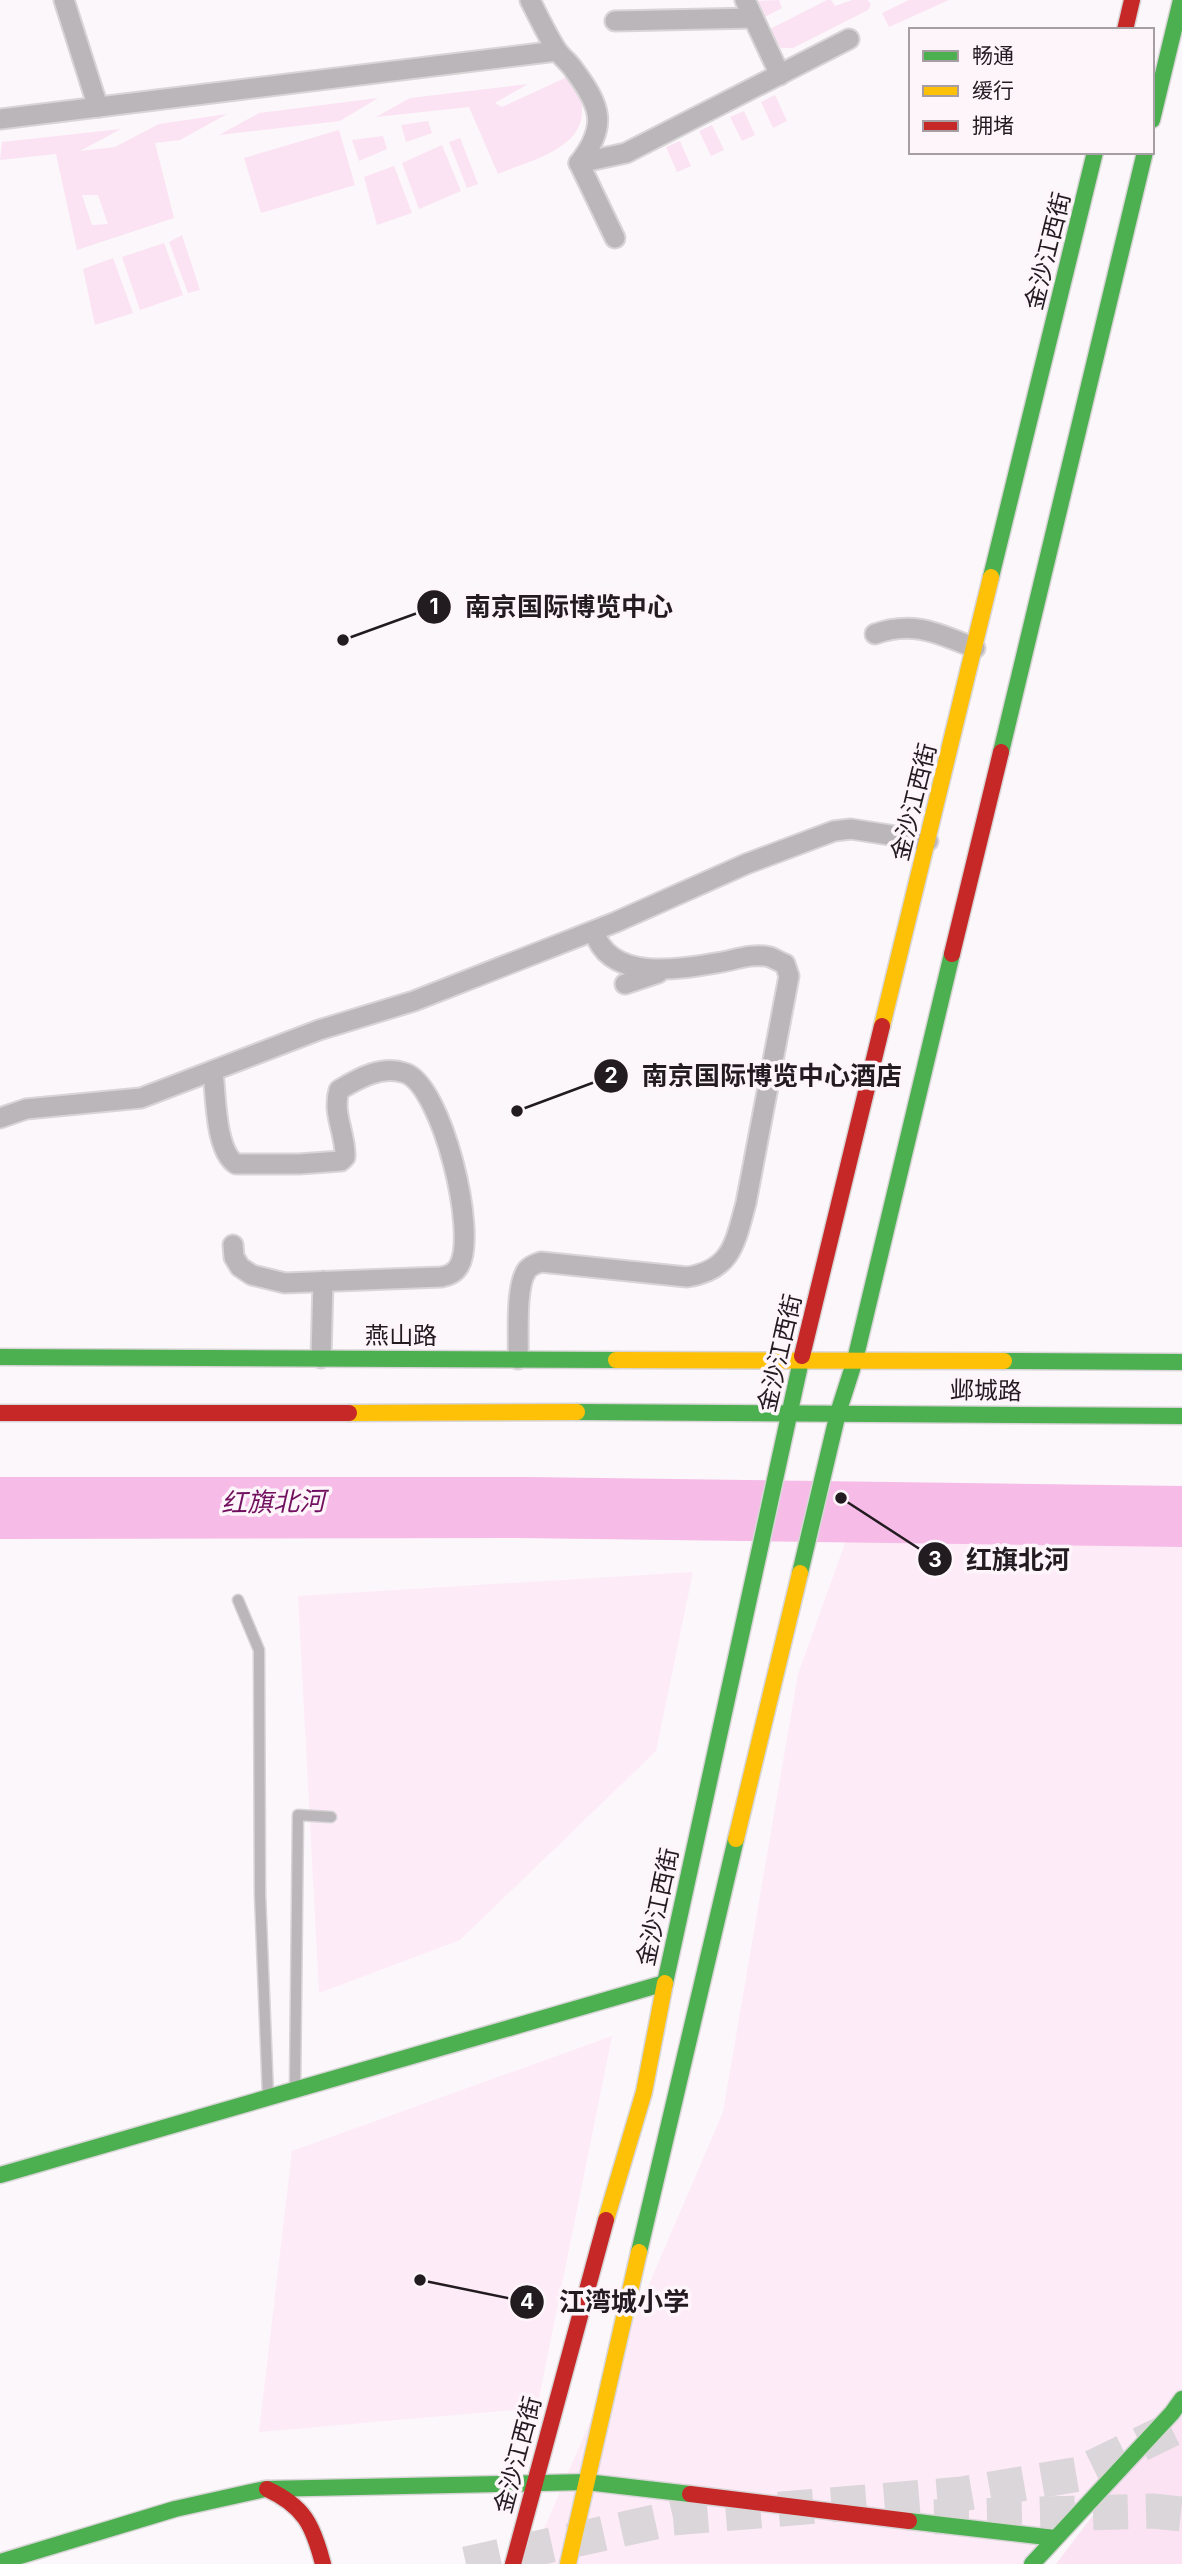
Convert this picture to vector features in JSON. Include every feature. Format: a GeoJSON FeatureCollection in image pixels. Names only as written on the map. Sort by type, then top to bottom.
{"type":"FeatureCollection","features":[{"type":"Feature","properties":{"kind":"street"},"geometry":{"type":"LineString","coordinates":[[64,0],[98,107]]}},
{"type":"Feature","properties":{"kind":"street"},"geometry":{"type":"LineString","coordinates":[[530,0],[557,51],[574,69],[592,98],[600,120],[594,145],[579,163]]}},
{"type":"Feature","properties":{"kind":"street"},"geometry":{"type":"LineString","coordinates":[[745,0],[780,75]]}},
{"type":"Feature","properties":{"kind":"street"},"geometry":{"type":"LineString","coordinates":[[1125,28],[1132,0]]}},
{"type":"Feature","properties":{"kind":"street"},"geometry":{"type":"LineString","coordinates":[[1154,112],[1181,0]]}},
{"type":"Feature","properties":{"kind":"street"},"geometry":{"type":"LineString","coordinates":[[615,21],[753,18]]}},
{"type":"Feature","properties":{"kind":"street"},"geometry":{"type":"LineString","coordinates":[[579,163],[626,153],[849,39]]}},
{"type":"Feature","properties":{"kind":"street"},"geometry":{"type":"LineString","coordinates":[[0,119],[557,51]]}},
{"type":"Feature","properties":{"kind":"street","name":"金沙江西街"},"geometry":{"type":"LineString","coordinates":[[513,2564],[603,2228],[644,2092],[665,1983],[801,1359],[1096,154]]}},
{"type":"Feature","properties":{"kind":"street"},"geometry":{"type":"LineString","coordinates":[[568,2564],[660,2159],[838,1413],[855,1360],[1144,154]]}},
{"type":"Feature","properties":{"kind":"street"},"geometry":{"type":"LineString","coordinates":[[579,163],[615,239]]}},
{"type":"Feature","properties":{"kind":"street"},"geometry":{"type":"LineString","coordinates":[[875,634],[893,628],[924,628],[975,648]]}},
{"type":"Feature","properties":{"kind":"street"},"geometry":{"type":"LineString","coordinates":[[0,1118],[26,1109],[141,1098],[319,1030],[414,1001],[594,930],[746,864],[834,831],[851,829],[928,841]]}},
{"type":"Feature","properties":{"kind":"street"},"geometry":{"type":"LineString","coordinates":[[594,930],[601,947],[611,957],[636,968],[672,969]]}},
{"type":"Feature","properties":{"kind":"street"},"geometry":{"type":"LineString","coordinates":[[518,1359],[521,1284],[525,1272],[531,1266],[541,1262],[687,1276],[704,1274],[717,1268],[737,1236],[746,1203],[789,976],[785,964],[769,957],[749,956],[672,969],[625,985]]}},
{"type":"Feature","properties":{"kind":"street"},"geometry":{"type":"LineString","coordinates":[[213,1072],[221,1142],[236,1164],[341,1161],[345,1157],[345,1150],[337,1112],[336,1100],[340,1090],[361,1077],[387,1070],[407,1073],[424,1086],[437,1115],[456,1172],[464,1225],[463,1252],[459,1266],[454,1272],[441,1278],[285,1283],[252,1275],[240,1267],[234,1257],[233,1245]]}},
{"type":"Feature","properties":{"kind":"street"},"geometry":{"type":"LineString","coordinates":[[321,1358],[323,1281]]}},
{"type":"Feature","properties":{"kind":"street","name":"燕山路"},"geometry":{"type":"LineString","coordinates":[[0,1357],[801,1359]]}},
{"type":"Feature","properties":{"kind":"street","name":"邺城路"},"geometry":{"type":"LineString","coordinates":[[801,1359],[1182,1362]]}},
{"type":"Feature","properties":{"kind":"street"},"geometry":{"type":"LineString","coordinates":[[0,1413],[789,1412]]}},
{"type":"Feature","properties":{"kind":"street","name":"邺城路"},"geometry":{"type":"LineString","coordinates":[[789,1412],[1182,1416]]}},
{"type":"Feature","properties":{"kind":"street"},"geometry":{"type":"LineString","coordinates":[[0,2175],[665,1983]]}},
{"type":"Feature","properties":{"kind":"street"},"geometry":{"type":"LineString","coordinates":[[1032,2564],[1182,2399]]}},
{"type":"Feature","properties":{"kind":"street"},"geometry":{"type":"LineString","coordinates":[[0,2561],[175,2509],[265,2489],[586,2482],[1055,2538]]}},
{"type":"Feature","properties":{"kind":"street"},"geometry":{"type":"LineString","coordinates":[[265,2489],[288,2498],[304,2513],[317,2536],[323,2564]]}},
{"type":"Feature","properties":{"kind":"lane"},"geometry":{"type":"LineString","coordinates":[[238,1600],[259,1650],[260,1894],[268,2098]]}},
{"type":"Feature","properties":{"kind":"lane"},"geometry":{"type":"LineString","coordinates":[[295,2090],[298,1815],[331,1817]]}},
{"type":"Feature","properties":{"kind":"shaded area"},"geometry":{"type":"Polygon","coordinates":[[[779,0],[782,8],[763,18],[755,1],[779,0]]]}},
{"type":"Feature","properties":{"kind":"shaded area"},"geometry":{"type":"Polygon","coordinates":[[[831,0],[835,6],[852,0],[868,0],[871,5],[868,10],[793,48],[781,48],[768,30],[831,0]]]}},
{"type":"Feature","properties":{"kind":"shaded area"},"geometry":{"type":"Polygon","coordinates":[[[909,0],[949,0],[889,27],[882,13],[909,0]]]}},
{"type":"Feature","properties":{"kind":"shaded area"},"geometry":{"type":"Polygon","coordinates":[[[567,77],[576,88],[582,105],[580,124],[574,135],[552,152],[498,174],[469,107],[376,117],[410,98],[528,84],[495,103],[502,107],[567,77]]]}},
{"type":"Feature","properties":{"kind":"shaded area"},"geometry":{"type":"Polygon","coordinates":[[[775,95],[787,121],[773,128],[761,102],[775,95]]]}},
{"type":"Feature","properties":{"kind":"shaded area"},"geometry":{"type":"Polygon","coordinates":[[[378,98],[340,121],[219,135],[259,113],[378,98]]]}},
{"type":"Feature","properties":{"kind":"shaded area"},"geometry":{"type":"Polygon","coordinates":[[[744,111],[755,135],[742,141],[730,117],[744,111]]]}},
{"type":"Feature","properties":{"kind":"shaded area"},"geometry":{"type":"Polygon","coordinates":[[[227,114],[180,140],[155,143],[174,218],[77,250],[56,154],[0,160],[2,142],[121,129],[80,151],[115,147],[159,124],[227,114]],[[82,195],[92,225],[108,224],[98,195],[82,195]]]}},
{"type":"Feature","properties":{"kind":"shaded area"},"geometry":{"type":"Polygon","coordinates":[[[428,121],[432,133],[406,142],[401,125],[428,121]]]}},
{"type":"Feature","properties":{"kind":"shaded area"},"geometry":{"type":"Polygon","coordinates":[[[712,125],[724,150],[711,156],[699,131],[712,125]]]}},
{"type":"Feature","properties":{"kind":"shaded area"},"geometry":{"type":"Polygon","coordinates":[[[339,130],[355,185],[261,213],[244,158],[339,130]]]}},
{"type":"Feature","properties":{"kind":"shaded area"},"geometry":{"type":"Polygon","coordinates":[[[383,136],[387,149],[359,161],[352,140],[383,136]]]}},
{"type":"Feature","properties":{"kind":"shaded area"},"geometry":{"type":"Polygon","coordinates":[[[460,138],[478,184],[467,188],[449,142],[460,138]]]}},
{"type":"Feature","properties":{"kind":"shaded area"},"geometry":{"type":"Polygon","coordinates":[[[680,141],[691,166],[677,172],[666,147],[680,141]]]}},
{"type":"Feature","properties":{"kind":"shaded area"},"geometry":{"type":"Polygon","coordinates":[[[442,145],[461,191],[419,209],[402,163],[442,145]]]}},
{"type":"Feature","properties":{"kind":"shaded area"},"geometry":{"type":"Polygon","coordinates":[[[394,166],[412,213],[377,225],[364,177],[394,166]]]}},
{"type":"Feature","properties":{"kind":"shaded area"},"geometry":{"type":"Polygon","coordinates":[[[182,235],[200,290],[188,293],[169,242],[182,235]]]}},
{"type":"Feature","properties":{"kind":"shaded area"},"geometry":{"type":"Polygon","coordinates":[[[164,243],[183,295],[140,310],[122,257],[164,243]]]}},
{"type":"Feature","properties":{"kind":"shaded area"},"geometry":{"type":"Polygon","coordinates":[[[113,258],[133,313],[95,325],[83,269],[113,258]]]}},
{"type":"Feature","properties":{"kind":"shaded area"},"geometry":{"type":"Polygon","coordinates":[[[852,1524],[1182,1531],[1182,2397],[1038,2564],[529,2564],[723,2112],[798,1674],[852,1524]]]}},
{"type":"Feature","properties":{"kind":"shaded area"},"geometry":{"type":"Polygon","coordinates":[[[693,1572],[656,1751],[460,1940],[319,1993],[298,1596],[693,1572]]]}},
{"type":"Feature","properties":{"kind":"shaded area"},"geometry":{"type":"Polygon","coordinates":[[[612,2036],[537,2408],[259,2432],[292,2151],[612,2036]]]}},
{"type":"Feature","properties":{"kind":"shaded area"},"geometry":{"type":"Polygon","coordinates":[[[1182,2403],[1182,2564],[1056,2564],[1164,2422],[1182,2403]]]}},
{"type":"Feature","properties":{"kind":"water"},"geometry":{"type":"Polygon","coordinates":[[[0,1477],[529,1477],[1182,1486],[1182,1547],[518,1538],[0,1539],[0,1477]]]}},
{"type":"Feature","properties":{"kind":"tunnel"},"geometry":{"type":"LineString","coordinates":[[466,2564],[673,2518],[962,2494],[1079,2474],[1182,2424]]}},
{"type":"Feature","properties":{"kind":"tunnel"},"geometry":{"type":"LineString","coordinates":[[934,2517],[1153,2511],[1182,2514]]}},
{"type":"Feature","properties":{"kind":"traffic: fast"},"geometry":{"type":"LineString","coordinates":[[1154,112],[1181,0]]}},
{"type":"Feature","properties":{"kind":"traffic: fast"},"geometry":{"type":"LineString","coordinates":[[991,577],[1095,154]]}},
{"type":"Feature","properties":{"kind":"traffic: fast"},"geometry":{"type":"LineString","coordinates":[[1001,752],[1145,154]]}},
{"type":"Feature","properties":{"kind":"traffic: fast"},"geometry":{"type":"LineString","coordinates":[[800,1573],[838,1413],[855,1360],[952,954]]}},
{"type":"Feature","properties":{"kind":"traffic: fast"},"geometry":{"type":"LineString","coordinates":[[665,1983],[802,1356]]}},
{"type":"Feature","properties":{"kind":"traffic: fast"},"geometry":{"type":"LineString","coordinates":[[0,1357],[616,1360]]}},
{"type":"Feature","properties":{"kind":"traffic: fast"},"geometry":{"type":"LineString","coordinates":[[1004,1361],[1182,1362]]}},
{"type":"Feature","properties":{"kind":"traffic: fast"},"geometry":{"type":"LineString","coordinates":[[577,1412],[1182,1416]]}},
{"type":"Feature","properties":{"kind":"traffic: fast"},"geometry":{"type":"LineString","coordinates":[[639,2252],[736,1839]]}},
{"type":"Feature","properties":{"kind":"traffic: fast"},"geometry":{"type":"LineString","coordinates":[[0,2175],[665,1983]]}},
{"type":"Feature","properties":{"kind":"traffic: fast"},"geometry":{"type":"LineString","coordinates":[[1032,2564],[1182,2399]]}},
{"type":"Feature","properties":{"kind":"traffic: fast"},"geometry":{"type":"LineString","coordinates":[[0,2562],[175,2509],[265,2489],[586,2482],[690,2494]]}},
{"type":"Feature","properties":{"kind":"traffic: fast"},"geometry":{"type":"LineString","coordinates":[[909,2521],[1055,2538]]}},
{"type":"Feature","properties":{"kind":"traffic: slow"},"geometry":{"type":"LineString","coordinates":[[882,1026],[991,577]]}},
{"type":"Feature","properties":{"kind":"traffic: slow"},"geometry":{"type":"LineString","coordinates":[[616,1360],[1004,1361]]}},
{"type":"Feature","properties":{"kind":"traffic: slow"},"geometry":{"type":"LineString","coordinates":[[349,1413],[577,1412]]}},
{"type":"Feature","properties":{"kind":"traffic: slow"},"geometry":{"type":"LineString","coordinates":[[736,1839],[800,1573]]}},
{"type":"Feature","properties":{"kind":"traffic: slow"},"geometry":{"type":"LineString","coordinates":[[606,2220],[644,2092],[665,1983]]}},
{"type":"Feature","properties":{"kind":"traffic: slow"},"geometry":{"type":"LineString","coordinates":[[568,2564],[639,2252]]}},
{"type":"Feature","properties":{"kind":"traffic: jam"},"geometry":{"type":"LineString","coordinates":[[1125,28],[1132,0]]}},
{"type":"Feature","properties":{"kind":"traffic: jam"},"geometry":{"type":"LineString","coordinates":[[952,954],[1001,752]]}},
{"type":"Feature","properties":{"kind":"traffic: jam"},"geometry":{"type":"LineString","coordinates":[[802,1356],[882,1026]]}},
{"type":"Feature","properties":{"kind":"traffic: jam"},"geometry":{"type":"LineString","coordinates":[[0,1413],[349,1413]]}},
{"type":"Feature","properties":{"kind":"traffic: jam"},"geometry":{"type":"LineString","coordinates":[[513,2564],[606,2220]]}},
{"type":"Feature","properties":{"kind":"traffic: jam"},"geometry":{"type":"LineString","coordinates":[[267,2489],[290,2502],[305,2518],[323,2564]]}},
{"type":"Feature","properties":{"kind":"traffic: jam"},"geometry":{"type":"LineString","coordinates":[[690,2494],[909,2521]]}},
{"type":"Feature","properties":{"kind":"place","name":"南京国际博览中心"},"geometry":{"type":"Point","coordinates":[343,640]}},
{"type":"Feature","properties":{"kind":"place","name":"南京国际博览中心酒店"},"geometry":{"type":"Point","coordinates":[517,1111]}},
{"type":"Feature","properties":{"kind":"place","name":"红旗北河"},"geometry":{"type":"Point","coordinates":[841,1498]}},
{"type":"Feature","properties":{"kind":"place","name":"江湾城小学"},"geometry":{"type":"Point","coordinates":[420,2280]}}]}
